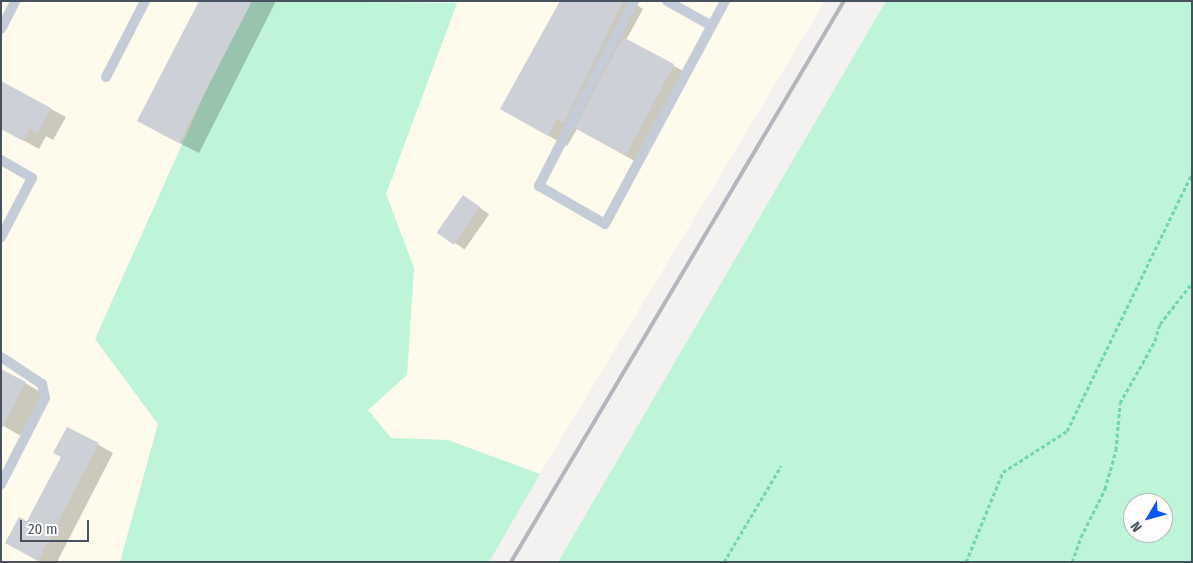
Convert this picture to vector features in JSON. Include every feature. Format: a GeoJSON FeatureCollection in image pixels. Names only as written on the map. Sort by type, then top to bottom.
{"type":"FeatureCollection","features":[{"type":"Feature","properties":{"kind":"lane"},"geometry":{"type":"LineString","coordinates":[[1,29],[16,1]]}},
{"type":"Feature","properties":{"kind":"lane"},"geometry":{"type":"LineString","coordinates":[[106,78],[145,1]]}},
{"type":"Feature","properties":{"kind":"lane"},"geometry":{"type":"LineString","coordinates":[[634,1],[539,186],[605,224],[725,1]]}},
{"type":"Feature","properties":{"kind":"lane"},"geometry":{"type":"LineString","coordinates":[[667,1],[712,26]]}},
{"type":"Feature","properties":{"kind":"lane"},"geometry":{"type":"LineString","coordinates":[[1,160],[32,178],[1,238]]}},
{"type":"Feature","properties":{"kind":"lane"},"geometry":{"type":"LineString","coordinates":[[1,357],[42,384],[45,398],[1,484]]}},
{"type":"Feature","properties":{"kind":"path"},"geometry":{"type":"LineString","coordinates":[[966,562],[1003,472],[1067,432],[1192,173]]}},
{"type":"Feature","properties":{"kind":"path"},"geometry":{"type":"LineString","coordinates":[[1072,562],[1080,537],[1105,489],[1116,450],[1120,403],[1155,341],[1160,324],[1192,283]]}},
{"type":"Feature","properties":{"kind":"path"},"geometry":{"type":"LineString","coordinates":[[724,562],[781,466]]}},
{"type":"Feature","properties":{"kind":"shaded area"},"geometry":{"type":"Polygon","coordinates":[[[1,1],[246,1],[139,399],[158,424],[120,562],[1,562],[1,1]]]}},
{"type":"Feature","properties":{"kind":"shaded area"},"geometry":{"type":"Polygon","coordinates":[[[456,1],[825,1],[540,474],[448,440],[391,438],[368,410],[407,375],[414,268],[386,194],[456,1]]]}},
{"type":"Feature","properties":{"kind":"green space"},"geometry":{"type":"Polygon","coordinates":[[[246,1],[457,3],[386,194],[414,268],[407,375],[368,410],[391,438],[448,440],[540,474],[489,562],[120,562],[158,424],[95,339],[246,1]]]}},
{"type":"Feature","properties":{"kind":"green space"},"geometry":{"type":"Polygon","coordinates":[[[886,1],[1192,1],[1192,562],[558,562],[886,1]]]}},
{"type":"Feature","properties":{"kind":"building"},"geometry":{"type":"Polygon","coordinates":[[[199,1],[252,1],[179,143],[137,121],[199,1]]]}},
{"type":"Feature","properties":{"kind":"building"},"geometry":{"type":"Polygon","coordinates":[[[560,1],[623,1],[564,123],[557,119],[548,136],[500,109],[560,1]]]}},
{"type":"Feature","properties":{"kind":"building"},"geometry":{"type":"Polygon","coordinates":[[[623,37],[674,64],[626,155],[575,128],[623,37]]]}},
{"type":"Feature","properties":{"kind":"building"},"geometry":{"type":"Polygon","coordinates":[[[1,81],[51,108],[38,133],[30,129],[23,141],[1,129],[1,81]]]}},
{"type":"Feature","properties":{"kind":"building"},"geometry":{"type":"Polygon","coordinates":[[[463,195],[480,207],[454,245],[437,233],[463,195]]]}},
{"type":"Feature","properties":{"kind":"building"},"geometry":{"type":"Polygon","coordinates":[[[1,369],[26,382],[1,430],[1,369]]]}},
{"type":"Feature","properties":{"kind":"building"},"geometry":{"type":"Polygon","coordinates":[[[67,427],[99,443],[38,561],[5,543],[19,517],[27,521],[61,457],[53,453],[67,427]]]}},
{"type":"Feature","properties":{"kind":"railway"},"geometry":{"type":"LineString","coordinates":[[511,562],[844,1]]}}]}
